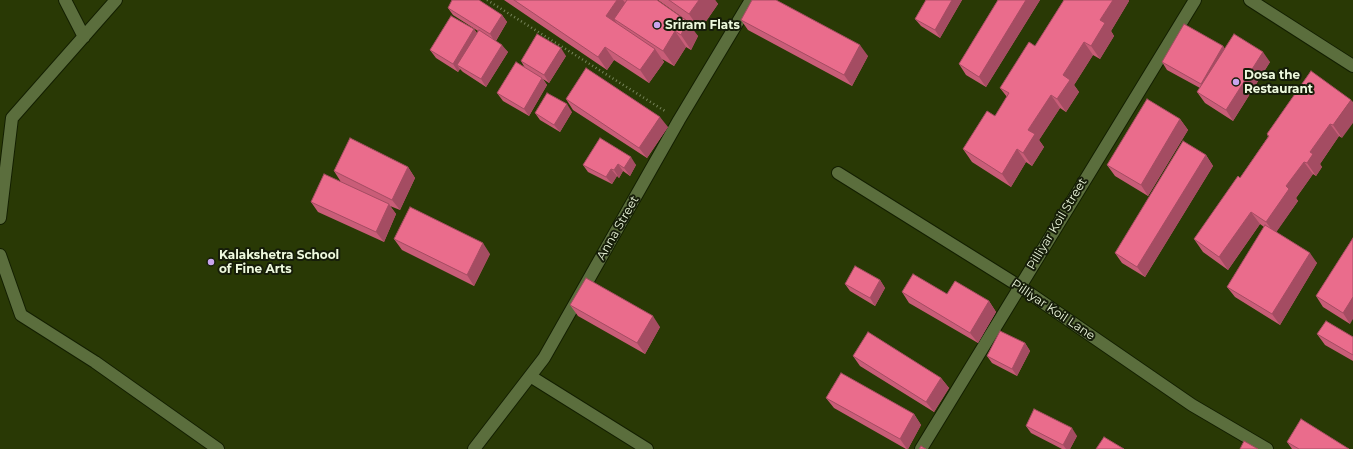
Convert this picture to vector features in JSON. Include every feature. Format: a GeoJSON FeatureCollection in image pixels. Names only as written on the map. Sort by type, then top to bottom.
{"type":"FeatureCollection","features":[{"type":"Feature","properties":{"kind":"street"},"geometry":{"type":"LineString","coordinates":[[65,0],[84,37]]}},
{"type":"Feature","properties":{"kind":"street"},"geometry":{"type":"LineString","coordinates":[[0,218],[12,118],[116,0]]}},
{"type":"Feature","properties":{"kind":"street","name":"Anna Street"},"geometry":{"type":"LineString","coordinates":[[474,449],[544,358],[680,120],[751,0]]}},
{"type":"Feature","properties":{"kind":"street","name":"Pilliyar Koil Street"},"geometry":{"type":"LineString","coordinates":[[921,449],[1194,0]]}},
{"type":"Feature","properties":{"kind":"street"},"geometry":{"type":"LineString","coordinates":[[1250,0],[1353,66]]}},
{"type":"Feature","properties":{"kind":"street","name":"Pilliyar Koil Lane"},"geometry":{"type":"LineString","coordinates":[[838,174],[1019,286],[1192,405],[1267,449]]}},
{"type":"Feature","properties":{"kind":"street"},"geometry":{"type":"LineString","coordinates":[[0,255],[21,314],[96,362],[218,449]]}},
{"type":"Feature","properties":{"kind":"street"},"geometry":{"type":"LineString","coordinates":[[530,376],[647,449]]}},
{"type":"Feature","properties":{"kind":"path"},"geometry":{"type":"LineString","coordinates":[[487,0],[680,120]]}},
{"type":"Feature","properties":{"kind":"building"},"geometry":{"type":"Polygon","coordinates":[[[452,0],[479,0],[502,15],[490,34],[448,8],[452,0]]]}},
{"type":"Feature","properties":{"kind":"building"},"geometry":{"type":"Polygon","coordinates":[[[514,0],[617,0],[606,16],[655,49],[640,70],[605,47],[598,57],[514,0]]]}},
{"type":"Feature","properties":{"kind":"building","name":"Sriram Flats"},"geometry":{"type":"Polygon","coordinates":[[[627,0],[657,0],[687,21],[681,35],[675,31],[663,51],[614,19],[627,0]]]}},
{"type":"Feature","properties":{"kind":"building"},"geometry":{"type":"Polygon","coordinates":[[[669,0],[699,0],[689,14],[669,0]]]}},
{"type":"Feature","properties":{"kind":"building"},"geometry":{"type":"Polygon","coordinates":[[[752,0],[776,0],[860,45],[844,75],[741,20],[752,0]]]}},
{"type":"Feature","properties":{"kind":"building"},"geometry":{"type":"Polygon","coordinates":[[[926,0],[952,0],[935,30],[915,19],[926,0]]]}},
{"type":"Feature","properties":{"kind":"building"},"geometry":{"type":"Polygon","coordinates":[[[998,0],[1026,0],[979,77],[959,64],[998,0]]]}},
{"type":"Feature","properties":{"kind":"building"},"geometry":{"type":"Polygon","coordinates":[[[1064,0],[1113,0],[1100,20],[1105,23],[1091,46],[1084,42],[1063,75],[1070,80],[1057,99],[1051,95],[1028,130],[1035,134],[1023,153],[1017,149],[1002,174],[963,149],[987,111],[995,116],[1009,93],[1000,88],[1029,42],[1035,46],[1064,0]]]}},
{"type":"Feature","properties":{"kind":"building"},"geometry":{"type":"Polygon","coordinates":[[[451,16],[474,29],[453,64],[430,50],[451,16]]]}},
{"type":"Feature","properties":{"kind":"building"},"geometry":{"type":"Polygon","coordinates":[[[1184,24],[1223,46],[1201,84],[1162,62],[1184,24]]]}},
{"type":"Feature","properties":{"kind":"building"},"geometry":{"type":"Polygon","coordinates":[[[479,30],[502,45],[481,79],[457,65],[479,30]]]}},
{"type":"Feature","properties":{"kind":"building"},"geometry":{"type":"Polygon","coordinates":[[[537,34],[561,48],[544,75],[521,61],[537,34]]]}},
{"type":"Feature","properties":{"kind":"building"},"geometry":{"type":"Polygon","coordinates":[[[1234,34],[1263,52],[1226,110],[1197,92],[1234,34]]]}},
{"type":"Feature","properties":{"kind":"building"},"geometry":{"type":"Polygon","coordinates":[[[516,62],[542,78],[524,109],[497,93],[516,62]]]}},
{"type":"Feature","properties":{"kind":"building"},"geometry":{"type":"Polygon","coordinates":[[[586,68],[660,117],[639,148],[566,99],[586,68]]]}},
{"type":"Feature","properties":{"kind":"building"},"geometry":{"type":"Polygon","coordinates":[[[1311,71],[1351,100],[1333,125],[1330,124],[1310,152],[1313,154],[1307,163],[1304,162],[1286,186],[1289,189],[1266,222],[1251,212],[1219,257],[1194,239],[1238,176],[1240,178],[1269,136],[1267,134],[1311,71]]]}},
{"type":"Feature","properties":{"kind":"building"},"geometry":{"type":"Polygon","coordinates":[[[547,93],[567,104],[554,125],[535,113],[547,93]]]}},
{"type":"Feature","properties":{"kind":"building"},"geometry":{"type":"Polygon","coordinates":[[[1147,99],[1180,119],[1141,185],[1107,165],[1147,99]]]}},
{"type":"Feature","properties":{"kind":"building"},"geometry":{"type":"Polygon","coordinates":[[[350,138],[408,167],[392,200],[334,171],[350,138]]]}},
{"type":"Feature","properties":{"kind":"building"},"geometry":{"type":"Polygon","coordinates":[[[600,138],[631,157],[624,168],[618,164],[614,170],[611,169],[606,177],[583,165],[600,138]]]}},
{"type":"Feature","properties":{"kind":"building"},"geometry":{"type":"Polygon","coordinates":[[[1183,141],[1206,155],[1137,267],[1115,253],[1183,141]]]}},
{"type":"Feature","properties":{"kind":"building"},"geometry":{"type":"Polygon","coordinates":[[[324,174],[389,204],[376,232],[311,202],[324,174]]]}},
{"type":"Feature","properties":{"kind":"building"},"geometry":{"type":"Polygon","coordinates":[[[410,207],[483,243],[467,275],[394,239],[410,207]]]}},
{"type":"Feature","properties":{"kind":"building"},"geometry":{"type":"Polygon","coordinates":[[[1265,225],[1310,253],[1272,314],[1227,287],[1265,225]]]}},
{"type":"Feature","properties":{"kind":"building"},"geometry":{"type":"Polygon","coordinates":[[[1353,238],[1353,297],[1343,313],[1316,296],[1353,238]]]}},
{"type":"Feature","properties":{"kind":"building"},"geometry":{"type":"Polygon","coordinates":[[[855,266],[880,280],[870,298],[845,284],[855,266]]]}},
{"type":"Feature","properties":{"kind":"building"},"geometry":{"type":"Polygon","coordinates":[[[913,274],[947,294],[955,281],[989,301],[970,333],[902,292],[913,274]]]}},
{"type":"Feature","properties":{"kind":"building"},"geometry":{"type":"Polygon","coordinates":[[[586,278],[653,316],[637,343],[570,305],[586,278]]]}},
{"type":"Feature","properties":{"kind":"building"},"geometry":{"type":"Polygon","coordinates":[[[1326,321],[1353,337],[1353,355],[1317,334],[1326,321]]]}},
{"type":"Feature","properties":{"kind":"building"},"geometry":{"type":"Polygon","coordinates":[[[1000,331],[1025,343],[1012,369],[987,356],[1000,331]]]}},
{"type":"Feature","properties":{"kind":"building"},"geometry":{"type":"Polygon","coordinates":[[[868,332],[941,378],[926,402],[853,356],[868,332]]]}},
{"type":"Feature","properties":{"kind":"building"},"geometry":{"type":"Polygon","coordinates":[[[841,373],[914,414],[900,439],[826,398],[841,373]]]}},
{"type":"Feature","properties":{"kind":"building"},"geometry":{"type":"Polygon","coordinates":[[[1034,409],[1072,428],[1063,445],[1026,426],[1034,409]]]}},
{"type":"Feature","properties":{"kind":"building"},"geometry":{"type":"Polygon","coordinates":[[[1301,419],[1349,449],[1299,449],[1287,442],[1301,419]]]}},
{"type":"Feature","properties":{"kind":"building"},"geometry":{"type":"Polygon","coordinates":[[[1104,437],[1124,449],[1096,449],[1104,437]]]}},
{"type":"Feature","properties":{"kind":"building"},"geometry":{"type":"Polygon","coordinates":[[[1244,441],[1258,449],[1240,449],[1244,441]]]}},
{"type":"Feature","properties":{"kind":"building"},"geometry":{"type":"Polygon","coordinates":[[[921,446],[926,449],[919,449],[921,446]]]}},
{"type":"Feature","properties":{"kind":"place","name":"Sriram Flats"},"geometry":{"type":"Point","coordinates":[657,25]}},
{"type":"Feature","properties":{"kind":"place","name":"Dosa the Restaurant"},"geometry":{"type":"Point","coordinates":[1236,82]}},
{"type":"Feature","properties":{"kind":"place","name":"Kalakshetra School of Fine Arts"},"geometry":{"type":"Point","coordinates":[211,262]}}]}
